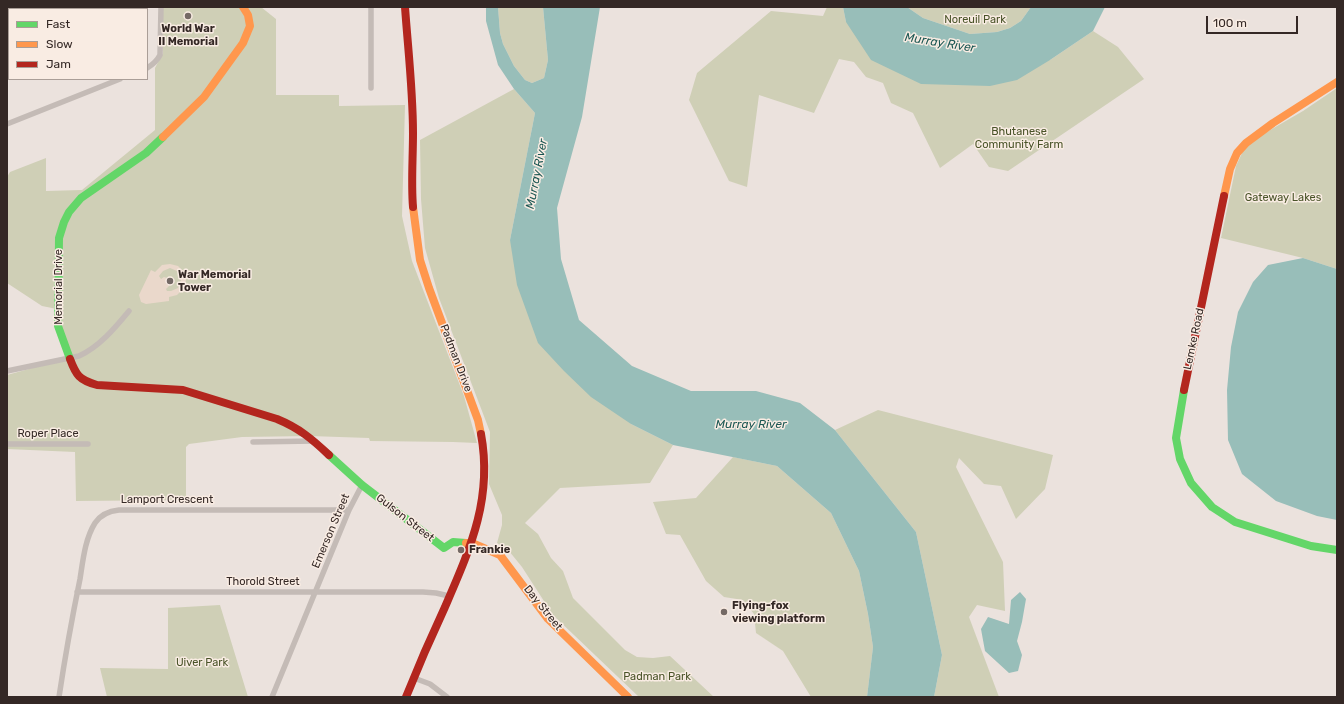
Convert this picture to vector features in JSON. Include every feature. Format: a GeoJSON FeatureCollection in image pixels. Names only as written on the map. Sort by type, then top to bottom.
{"type":"FeatureCollection","features":[{"type":"Feature","properties":{"kind":"street"},"geometry":{"type":"LineString","coordinates":[[148,68],[157,61],[160,55],[161,7]]}},
{"type":"Feature","properties":{"kind":"street","name":"Memorial Drive"},"geometry":{"type":"LineString","coordinates":[[244,7],[248,15],[250,26],[249,30],[243,43],[213,86],[193,109],[146,153],[81,198],[69,212],[59,238],[58,326],[69,358],[76,374],[81,379],[89,383],[105,386],[170,389],[195,393],[277,419],[292,425],[314,441],[362,484]]}},
{"type":"Feature","properties":{"kind":"street"},"geometry":{"type":"LineString","coordinates":[[371,7],[371,88]]}},
{"type":"Feature","properties":{"kind":"street","name":"Padman Drive"},"geometry":{"type":"LineString","coordinates":[[405,7],[412,93],[412,196],[417,244],[420,260],[429,288],[475,409],[484,448],[485,468],[484,494],[472,543],[406,697]]}},
{"type":"Feature","properties":{"kind":"street"},"geometry":{"type":"LineString","coordinates":[[7,124],[117,80]]}},
{"type":"Feature","properties":{"kind":"street","name":"Lemke Road"},"geometry":{"type":"LineString","coordinates":[[1337,82],[1273,123],[1246,143],[1237,153],[1230,169],[1180,408],[1176,438],[1180,459],[1191,483],[1212,507],[1235,522],[1311,546],[1337,550]]}},
{"type":"Feature","properties":{"kind":"street"},"geometry":{"type":"LineString","coordinates":[[7,371],[79,356],[86,353],[113,330],[129,311]]}},
{"type":"Feature","properties":{"kind":"street"},"geometry":{"type":"LineString","coordinates":[[253,442],[314,441]]}},
{"type":"Feature","properties":{"kind":"street","name":"Roper Place"},"geometry":{"type":"LineString","coordinates":[[7,444],[88,444]]}},
{"type":"Feature","properties":{"kind":"street","name":"Gulson Street"},"geometry":{"type":"LineString","coordinates":[[362,484],[444,548],[454,542],[472,543]]}},
{"type":"Feature","properties":{"kind":"street","name":"Emerson Street"},"geometry":{"type":"LineString","coordinates":[[272,697],[349,510],[362,484]]}},
{"type":"Feature","properties":{"kind":"street","name":"Lamport Crescent"},"geometry":{"type":"LineString","coordinates":[[59,697],[87,542],[98,518],[108,512],[119,510],[349,510]]}},
{"type":"Feature","properties":{"kind":"street","name":"Day Street"},"geometry":{"type":"LineString","coordinates":[[472,543],[500,555],[548,619],[628,697]]}},
{"type":"Feature","properties":{"kind":"street","name":"Thorold Street"},"geometry":{"type":"LineString","coordinates":[[77,592],[422,592],[449,596]]}},
{"type":"Feature","properties":{"kind":"street"},"geometry":{"type":"LineString","coordinates":[[414,678],[430,684],[447,697]]}},
{"type":"Feature","properties":{"kind":"green space"},"geometry":{"type":"Polygon","coordinates":[[[162,7],[261,7],[276,19],[276,95],[339,95],[339,106],[405,105],[402,216],[412,261],[464,396],[477,443],[370,441],[369,438],[310,436],[242,437],[189,444],[186,447],[186,497],[189,500],[76,501],[75,452],[7,449],[7,375],[69,358],[57,309],[42,306],[7,283],[7,177],[10,172],[46,158],[46,191],[82,190],[155,130],[155,68],[163,53],[162,7]]]}},
{"type":"Feature","properties":{"kind":"green space"},"geometry":{"type":"Polygon","coordinates":[[[498,7],[543,7],[548,60],[544,78],[532,83],[525,80],[514,66],[503,44],[500,33],[498,7]]]}},
{"type":"Feature","properties":{"kind":"green space","name":"Bhutanese Community Farm"},"geometry":{"type":"Polygon","coordinates":[[[827,7],[843,7],[846,22],[1050,60],[1093,31],[1118,47],[1144,79],[1008,171],[989,167],[973,144],[940,168],[913,113],[891,103],[883,83],[866,77],[854,62],[839,59],[814,113],[759,95],[747,187],[729,181],[689,100],[697,73],[771,11],[823,16],[827,7]]]}},
{"type":"Feature","properties":{"kind":"green space","name":"Noreuil Park"},"geometry":{"type":"Polygon","coordinates":[[[907,7],[1031,7],[1021,21],[1010,28],[997,32],[970,34],[923,18],[907,7]]]}},
{"type":"Feature","properties":{"kind":"green space","name":"Gateway Lakes"},"geometry":{"type":"Polygon","coordinates":[[[1337,88],[1337,269],[1303,258],[1221,238],[1236,166],[1243,151],[1253,140],[1303,111],[1337,88]]]}},
{"type":"Feature","properties":{"kind":"green space","name":"Padman Park"},"geometry":{"type":"Polygon","coordinates":[[[514,89],[535,113],[510,240],[631,424],[673,445],[650,483],[560,488],[525,523],[538,534],[551,558],[563,571],[573,598],[625,650],[637,657],[653,658],[670,656],[714,697],[639,697],[553,615],[522,567],[509,551],[497,543],[502,525],[502,515],[489,484],[490,432],[439,298],[425,248],[421,199],[420,140],[514,89]]]}},
{"type":"Feature","properties":{"kind":"green space"},"geometry":{"type":"Polygon","coordinates":[[[878,410],[1053,455],[1045,489],[1016,519],[1001,486],[984,484],[959,458],[956,467],[1003,562],[1005,611],[977,605],[969,617],[999,697],[934,697],[942,655],[916,532],[835,430],[878,410]]]}},
{"type":"Feature","properties":{"kind":"green space"},"geometry":{"type":"Polygon","coordinates":[[[733,457],[777,466],[831,513],[859,571],[868,614],[873,647],[867,697],[811,697],[783,651],[756,633],[754,614],[743,600],[724,597],[706,581],[680,535],[666,534],[653,502],[696,498],[733,457]]]}},
{"type":"Feature","properties":{"kind":"green space","name":"Uiver Park"},"geometry":{"type":"Polygon","coordinates":[[[220,605],[248,697],[107,697],[100,668],[168,669],[168,608],[220,605]]]}},
{"type":"Feature","properties":{"kind":"shaded area"},"geometry":{"type":"Polygon","coordinates":[[[170,264],[178,266],[184,272],[186,281],[181,291],[177,295],[169,297],[169,301],[146,304],[141,302],[139,295],[151,270],[155,272],[162,265],[170,264]],[[170,268],[163,271],[159,276],[161,279],[164,277],[167,278],[166,281],[169,286],[166,289],[167,291],[178,288],[181,281],[177,271],[170,268]]]}},
{"type":"Feature","properties":{"kind":"water","name":"Murray River"},"geometry":{"type":"Polygon","coordinates":[[[486,7],[498,7],[500,33],[503,44],[514,66],[525,80],[532,83],[544,78],[548,60],[543,7],[600,7],[582,117],[557,208],[561,259],[579,320],[632,366],[691,391],[756,391],[800,403],[835,430],[916,532],[942,655],[934,697],[867,697],[873,647],[868,614],[859,571],[831,513],[777,466],[673,445],[631,424],[591,397],[538,343],[517,285],[510,240],[535,113],[514,89],[498,65],[486,21],[486,7]]]}},
{"type":"Feature","properties":{"kind":"water","name":"Murray River"},"geometry":{"type":"Polygon","coordinates":[[[843,7],[907,7],[923,18],[970,34],[997,32],[1010,28],[1021,21],[1031,7],[1105,7],[1093,31],[1017,80],[990,86],[921,84],[871,60],[846,22],[843,7]]]}},
{"type":"Feature","properties":{"kind":"water"},"geometry":{"type":"Polygon","coordinates":[[[1303,258],[1337,269],[1337,520],[1317,516],[1276,501],[1242,474],[1228,440],[1227,390],[1231,347],[1238,312],[1253,282],[1268,265],[1303,258]]]}},
{"type":"Feature","properties":{"kind":"water"},"geometry":{"type":"Polygon","coordinates":[[[1020,592],[1026,599],[1017,641],[1022,655],[1018,671],[1009,673],[985,651],[981,629],[988,617],[1009,624],[1011,600],[1020,592]]]}},
{"type":"Feature","properties":{"kind":"traffic: fast"},"geometry":{"type":"LineString","coordinates":[[70,359],[58,326],[59,238],[64,222],[69,212],[81,198],[146,153],[163,137]]}},
{"type":"Feature","properties":{"kind":"traffic: fast"},"geometry":{"type":"LineString","coordinates":[[1184,390],[1176,438],[1180,459],[1191,483],[1212,507],[1235,522],[1311,546],[1337,550]]}},
{"type":"Feature","properties":{"kind":"traffic: fast"},"geometry":{"type":"LineString","coordinates":[[329,455],[362,485],[444,548],[453,542],[466,543]]}},
{"type":"Feature","properties":{"kind":"traffic: slow"},"geometry":{"type":"LineString","coordinates":[[163,137],[204,97],[243,43],[250,26],[248,15],[243,7]]}},
{"type":"Feature","properties":{"kind":"traffic: slow"},"geometry":{"type":"LineString","coordinates":[[1224,196],[1230,169],[1237,153],[1246,143],[1273,123],[1337,82]]}},
{"type":"Feature","properties":{"kind":"traffic: slow"},"geometry":{"type":"LineString","coordinates":[[413,207],[420,260],[478,420],[481,434]]}},
{"type":"Feature","properties":{"kind":"traffic: slow"},"geometry":{"type":"LineString","coordinates":[[466,543],[472,543],[500,555],[548,619],[628,697]]}},
{"type":"Feature","properties":{"kind":"traffic: jam"},"geometry":{"type":"LineString","coordinates":[[405,7],[412,102],[413,207]]}},
{"type":"Feature","properties":{"kind":"traffic: jam"},"geometry":{"type":"LineString","coordinates":[[1184,390],[1224,196]]}},
{"type":"Feature","properties":{"kind":"traffic: jam"},"geometry":{"type":"LineString","coordinates":[[70,359],[76,373],[82,379],[97,385],[183,390],[277,419],[305,434],[329,455]]}},
{"type":"Feature","properties":{"kind":"traffic: jam"},"geometry":{"type":"LineString","coordinates":[[406,697],[463,565],[477,523],[484,480],[484,458],[481,434]]}},
{"type":"Feature","properties":{"kind":"place","name":"World War II Memorial"},"geometry":{"type":"Point","coordinates":[188,16]}},
{"type":"Feature","properties":{"kind":"place","name":"War Memorial Tower"},"geometry":{"type":"Point","coordinates":[170,281]}},
{"type":"Feature","properties":{"kind":"place","name":"Frankie"},"geometry":{"type":"Point","coordinates":[461,550]}},
{"type":"Feature","properties":{"kind":"place","name":"Flying-fox viewing platform"},"geometry":{"type":"Point","coordinates":[724,612]}}]}
